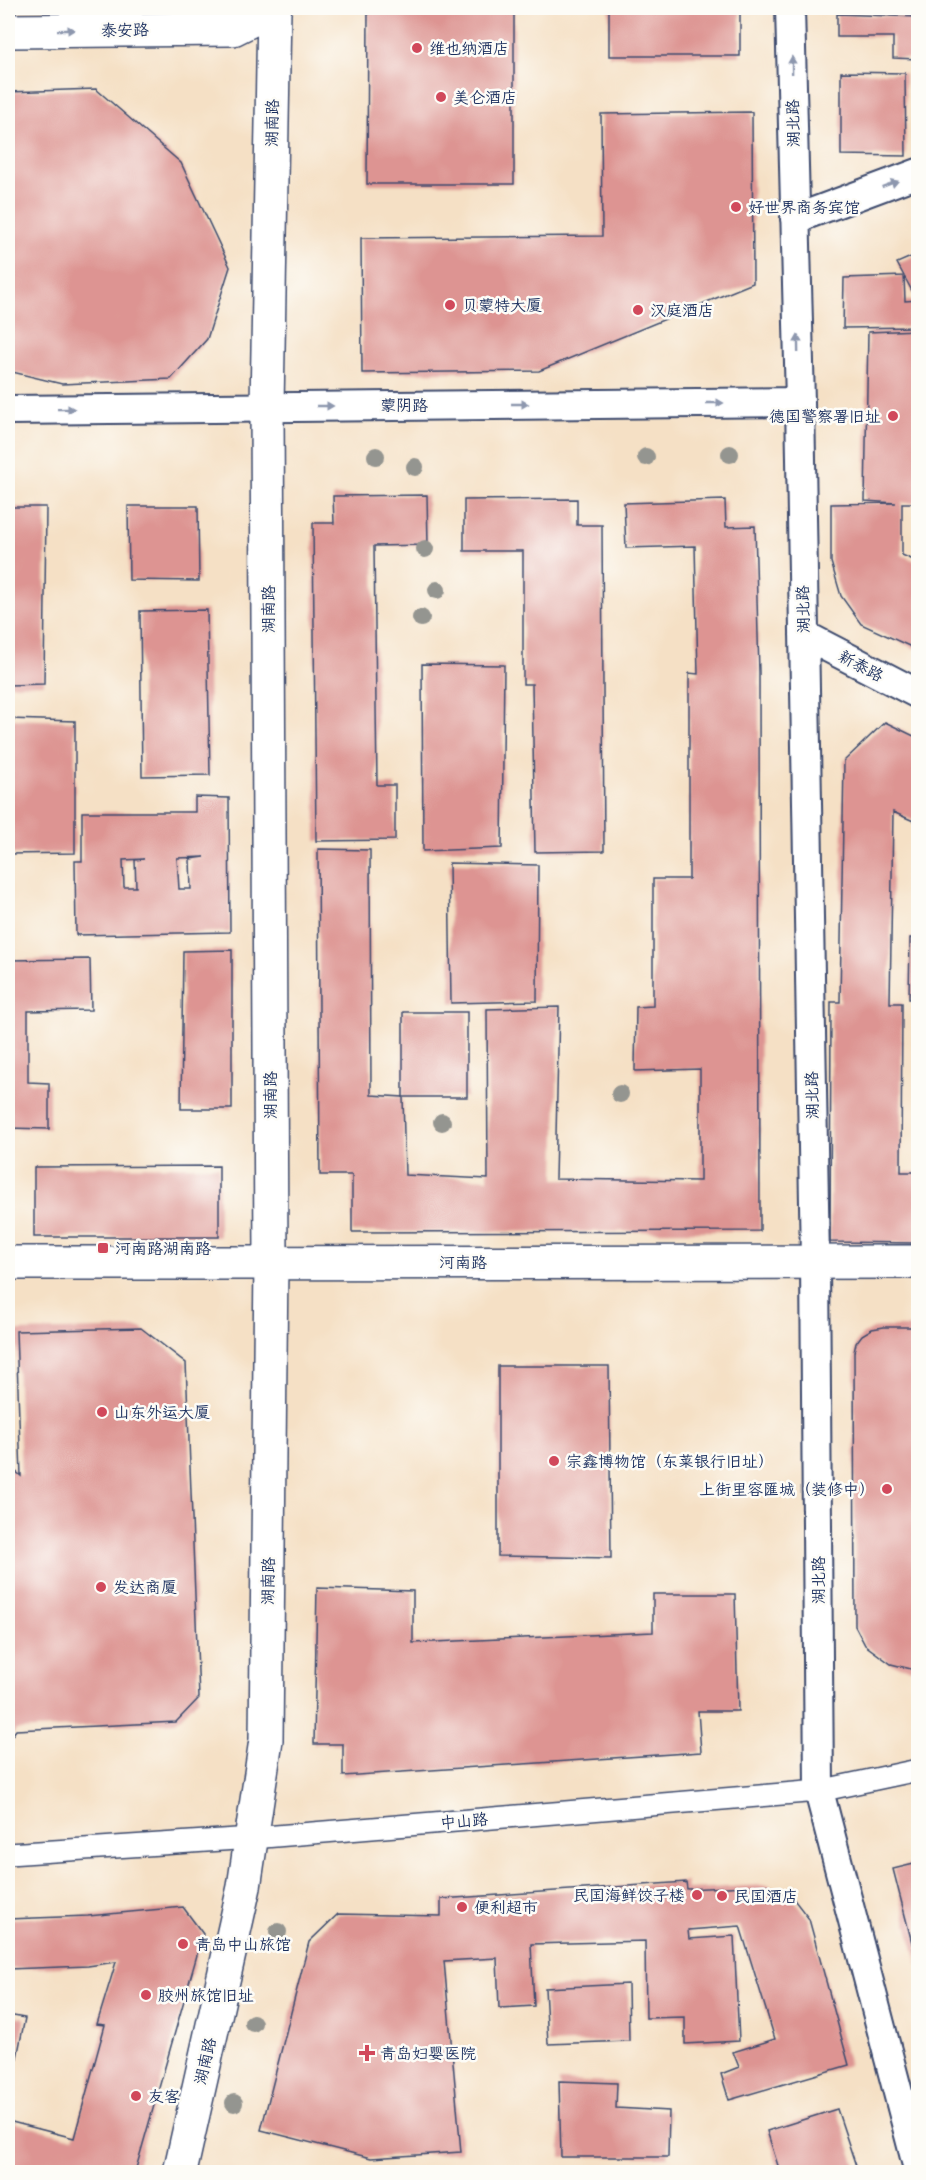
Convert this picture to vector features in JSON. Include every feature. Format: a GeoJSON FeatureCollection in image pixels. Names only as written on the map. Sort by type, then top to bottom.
{"type":"FeatureCollection","features":[{"type":"Feature","properties":{"kind":"street","name":"泰安路"},"geometry":{"type":"LineString","coordinates":[[8,31],[232,29],[273,8]]}},
{"type":"Feature","properties":{"kind":"street","name":"湖南路"},"geometry":{"type":"LineString","coordinates":[[180,2172],[244,1887],[266,1740],[271,1262],[267,406],[273,8]]}},
{"type":"Feature","properties":{"kind":"street","name":"湖北路"},"geometry":{"type":"LineString","coordinates":[[790,8],[800,402],[815,1261],[819,1791],[918,2169]]}},
{"type":"Feature","properties":{"kind":"street"},"geometry":{"type":"LineString","coordinates":[[795,219],[918,173]]}},
{"type":"Feature","properties":{"kind":"street","name":"蒙阴路"},"geometry":{"type":"LineString","coordinates":[[8,410],[800,402]]}},
{"type":"Feature","properties":{"kind":"street","name":"新泰路"},"geometry":{"type":"LineString","coordinates":[[804,635],[918,694]]}},
{"type":"Feature","properties":{"kind":"street","name":"河南路"},"geometry":{"type":"LineString","coordinates":[[8,1263],[918,1262]]}},
{"type":"Feature","properties":{"kind":"street","name":"中山路"},"geometry":{"type":"LineString","coordinates":[[8,1854],[252,1838],[819,1791],[918,1770]]}},
{"type":"Feature","properties":{"kind":"building"},"geometry":{"type":"Polygon","coordinates":[[[368,8],[514,8],[514,184],[367,184],[368,8]]]}},
{"type":"Feature","properties":{"kind":"building"},"geometry":{"type":"Polygon","coordinates":[[[609,8],[740,8],[740,56],[609,56],[609,8]]]}},
{"type":"Feature","properties":{"kind":"building"},"geometry":{"type":"Polygon","coordinates":[[[837,14],[918,17],[918,59],[893,58],[893,37],[837,37],[837,14]]]}},
{"type":"Feature","properties":{"kind":"building"},"geometry":{"type":"Polygon","coordinates":[[[841,72],[905,73],[906,156],[841,155],[841,72]]]}},
{"type":"Feature","properties":{"kind":"building"},"geometry":{"type":"Polygon","coordinates":[[[96,89],[181,163],[230,267],[207,339],[171,379],[62,384],[8,371],[8,92],[96,89]]]}},
{"type":"Feature","properties":{"kind":"building"},"geometry":{"type":"Polygon","coordinates":[[[752,112],[753,283],[539,371],[362,373],[361,238],[602,236],[601,114],[752,112]]]}},
{"type":"Feature","properties":{"kind":"building"},"geometry":{"type":"Polygon","coordinates":[[[918,254],[917,300],[897,263],[918,254]]]}},
{"type":"Feature","properties":{"kind":"building"},"geometry":{"type":"Polygon","coordinates":[[[904,276],[905,301],[918,300],[918,327],[843,328],[844,278],[904,276]]]}},
{"type":"Feature","properties":{"kind":"building"},"geometry":{"type":"Polygon","coordinates":[[[918,330],[918,503],[902,503],[902,555],[918,562],[918,650],[861,624],[841,596],[831,562],[831,504],[896,503],[865,501],[868,332],[918,330]]]}},
{"type":"Feature","properties":{"kind":"building"},"geometry":{"type":"Polygon","coordinates":[[[427,495],[428,545],[374,546],[377,785],[395,785],[395,840],[316,841],[313,523],[334,523],[333,496],[427,495]]]}},
{"type":"Feature","properties":{"kind":"building"},"geometry":{"type":"Polygon","coordinates":[[[577,499],[577,525],[602,525],[604,851],[535,852],[532,684],[523,684],[523,551],[464,551],[464,500],[577,499]]]}},
{"type":"Feature","properties":{"kind":"building"},"geometry":{"type":"Polygon","coordinates":[[[725,500],[726,527],[755,526],[759,672],[760,1231],[352,1232],[352,1175],[320,1175],[318,849],[370,850],[371,1095],[403,1097],[405,1175],[488,1179],[487,1009],[559,1007],[555,1179],[700,1181],[700,1069],[635,1071],[636,1007],[653,1006],[653,879],[689,879],[689,673],[698,674],[695,546],[626,548],[624,503],[725,500]]]}},
{"type":"Feature","properties":{"kind":"building"},"geometry":{"type":"Polygon","coordinates":[[[128,506],[198,506],[199,581],[129,580],[128,506]]]}},
{"type":"Feature","properties":{"kind":"building"},"geometry":{"type":"Polygon","coordinates":[[[8,507],[46,507],[44,684],[8,685],[8,507]]]}},
{"type":"Feature","properties":{"kind":"building"},"geometry":{"type":"Polygon","coordinates":[[[207,610],[210,775],[142,776],[140,611],[207,610]]]}},
{"type":"Feature","properties":{"kind":"building"},"geometry":{"type":"Polygon","coordinates":[[[422,664],[504,665],[502,848],[423,851],[422,664]]]}},
{"type":"Feature","properties":{"kind":"building"},"geometry":{"type":"Polygon","coordinates":[[[8,719],[75,721],[75,853],[8,854],[8,719]]]}},
{"type":"Feature","properties":{"kind":"building"},"geometry":{"type":"Polygon","coordinates":[[[885,722],[918,738],[918,823],[893,812],[890,1003],[902,1003],[901,1172],[918,1172],[918,1243],[830,1242],[831,1002],[840,1002],[844,761],[885,722]]]}},
{"type":"Feature","properties":{"kind":"building"},"geometry":{"type":"Polygon","coordinates":[[[195,797],[229,798],[230,932],[76,935],[75,861],[82,861],[82,812],[195,812],[195,797]],[[205,857],[177,858],[179,889],[191,889],[190,859],[205,857]],[[144,859],[123,860],[124,887],[136,887],[135,860],[144,859]]]}},
{"type":"Feature","properties":{"kind":"building"},"geometry":{"type":"Polygon","coordinates":[[[449,863],[538,865],[537,1001],[451,1003],[449,863]]]}},
{"type":"Feature","properties":{"kind":"building"},"geometry":{"type":"Polygon","coordinates":[[[910,938],[918,938],[918,999],[909,999],[910,938]]]}},
{"type":"Feature","properties":{"kind":"building"},"geometry":{"type":"Polygon","coordinates":[[[232,950],[232,1109],[181,1109],[183,951],[232,950]]]}},
{"type":"Feature","properties":{"kind":"building"},"geometry":{"type":"Polygon","coordinates":[[[90,959],[91,1010],[28,1011],[28,1082],[49,1083],[49,1129],[8,1128],[8,960],[90,959]]]}},
{"type":"Feature","properties":{"kind":"building"},"geometry":{"type":"Polygon","coordinates":[[[403,1012],[467,1012],[467,1097],[403,1097],[403,1012]]]}},
{"type":"Feature","properties":{"kind":"building"},"geometry":{"type":"Polygon","coordinates":[[[219,1166],[219,1237],[34,1237],[34,1167],[219,1166]]]}},
{"type":"Feature","properties":{"kind":"building","name":"上街里容匯城（装修中）"},"geometry":{"type":"Polygon","coordinates":[[[918,1327],[918,1669],[915,1670],[891,1664],[865,1645],[855,1626],[854,1352],[856,1343],[862,1335],[872,1329],[918,1327]]]}},
{"type":"Feature","properties":{"kind":"building","name":"发达商厦"},"geometry":{"type":"Polygon","coordinates":[[[141,1328],[186,1363],[199,1698],[176,1722],[16,1730],[8,1741],[8,1465],[21,1476],[16,1331],[141,1328]]]}},
{"type":"Feature","properties":{"kind":"building","name":"宗鑫博物馆（东莱银行旧址）"},"geometry":{"type":"Polygon","coordinates":[[[498,1366],[609,1366],[611,1558],[498,1556],[498,1366]]]}},
{"type":"Feature","properties":{"kind":"building"},"geometry":{"type":"Polygon","coordinates":[[[317,1588],[413,1591],[413,1643],[653,1632],[653,1594],[735,1594],[738,1711],[698,1711],[701,1752],[343,1776],[343,1744],[314,1744],[317,1588]]]}},
{"type":"Feature","properties":{"kind":"building"},"geometry":{"type":"Polygon","coordinates":[[[918,1863],[918,1966],[893,1869],[918,1863]]]}},
{"type":"Feature","properties":{"kind":"building"},"geometry":{"type":"Polygon","coordinates":[[[686,1882],[687,1889],[767,1885],[792,1897],[809,1919],[849,2065],[729,2100],[721,2074],[739,2067],[733,2052],[775,2039],[740,1926],[688,1930],[689,1939],[734,1936],[739,2041],[685,2044],[685,2017],[646,2018],[645,1941],[531,1944],[534,2006],[499,2008],[497,1958],[444,1961],[461,2152],[371,2158],[261,2130],[309,1942],[338,1914],[441,1916],[441,1899],[686,1882]]]}},
{"type":"Feature","properties":{"kind":"building"},"geometry":{"type":"Polygon","coordinates":[[[183,1907],[203,1934],[135,2172],[8,2172],[8,2121],[74,2138],[105,2025],[97,2024],[116,1962],[88,1966],[8,1969],[8,1919],[88,1916],[183,1907]]]}},
{"type":"Feature","properties":{"kind":"building"},"geometry":{"type":"Polygon","coordinates":[[[628,1984],[629,2041],[548,2044],[545,1988],[628,1984]]]}},
{"type":"Feature","properties":{"kind":"building"},"geometry":{"type":"Polygon","coordinates":[[[8,2015],[25,2018],[9,2097],[8,2097],[8,2015]]]}},
{"type":"Feature","properties":{"kind":"building"},"geometry":{"type":"Polygon","coordinates":[[[559,2081],[617,2083],[616,2108],[669,2111],[668,2157],[561,2157],[559,2081]]]}},
{"type":"Feature","properties":{"kind":"building"},"geometry":{"type":"Polygon","coordinates":[[[837,2109],[858,2172],[780,2172],[767,2131],[837,2109]]]}},
{"type":"Feature","properties":{"kind":"place","name":"维也纳酒店"},"geometry":{"type":"Point","coordinates":[417,48]}},
{"type":"Feature","properties":{"kind":"place","name":"美仑酒店"},"geometry":{"type":"Point","coordinates":[441,97]}},
{"type":"Feature","properties":{"kind":"place","name":"好世界商务宾馆"},"geometry":{"type":"Point","coordinates":[736,207]}},
{"type":"Feature","properties":{"kind":"place","name":"贝蒙特大厦"},"geometry":{"type":"Point","coordinates":[450,305]}},
{"type":"Feature","properties":{"kind":"place","name":"汉庭酒店"},"geometry":{"type":"Point","coordinates":[638,310]}},
{"type":"Feature","properties":{"kind":"place","name":"德国警察署旧址"},"geometry":{"type":"Point","coordinates":[893,416]}},
{"type":"Feature","properties":{"kind":"place","name":"河南路湖南路"},"geometry":{"type":"Point","coordinates":[103,1248]}},
{"type":"Feature","properties":{"kind":"place","name":"山东外运大厦"},"geometry":{"type":"Point","coordinates":[102,1412]}},
{"type":"Feature","properties":{"kind":"place","name":"宗鑫博物馆（东莱银行旧址）"},"geometry":{"type":"Point","coordinates":[554,1461]}},
{"type":"Feature","properties":{"kind":"place","name":"上街里容匯城（装修中）"},"geometry":{"type":"Point","coordinates":[887,1489]}},
{"type":"Feature","properties":{"kind":"place","name":"发达商厦"},"geometry":{"type":"Point","coordinates":[101,1587]}},
{"type":"Feature","properties":{"kind":"place","name":"民国海鲜饺子楼"},"geometry":{"type":"Point","coordinates":[697,1895]}},
{"type":"Feature","properties":{"kind":"place","name":"民国酒店"},"geometry":{"type":"Point","coordinates":[722,1896]}},
{"type":"Feature","properties":{"kind":"place","name":"便利超市"},"geometry":{"type":"Point","coordinates":[462,1907]}},
{"type":"Feature","properties":{"kind":"place","name":"青岛中山旅馆"},"geometry":{"type":"Point","coordinates":[183,1944]}},
{"type":"Feature","properties":{"kind":"place","name":"胶州旅馆旧址"},"geometry":{"type":"Point","coordinates":[146,1995]}},
{"type":"Feature","properties":{"kind":"place","name":"青岛妇婴医院"},"geometry":{"type":"Point","coordinates":[367,2053]}},
{"type":"Feature","properties":{"kind":"place","name":"友客"},"geometry":{"type":"Point","coordinates":[136,2096]}}]}
